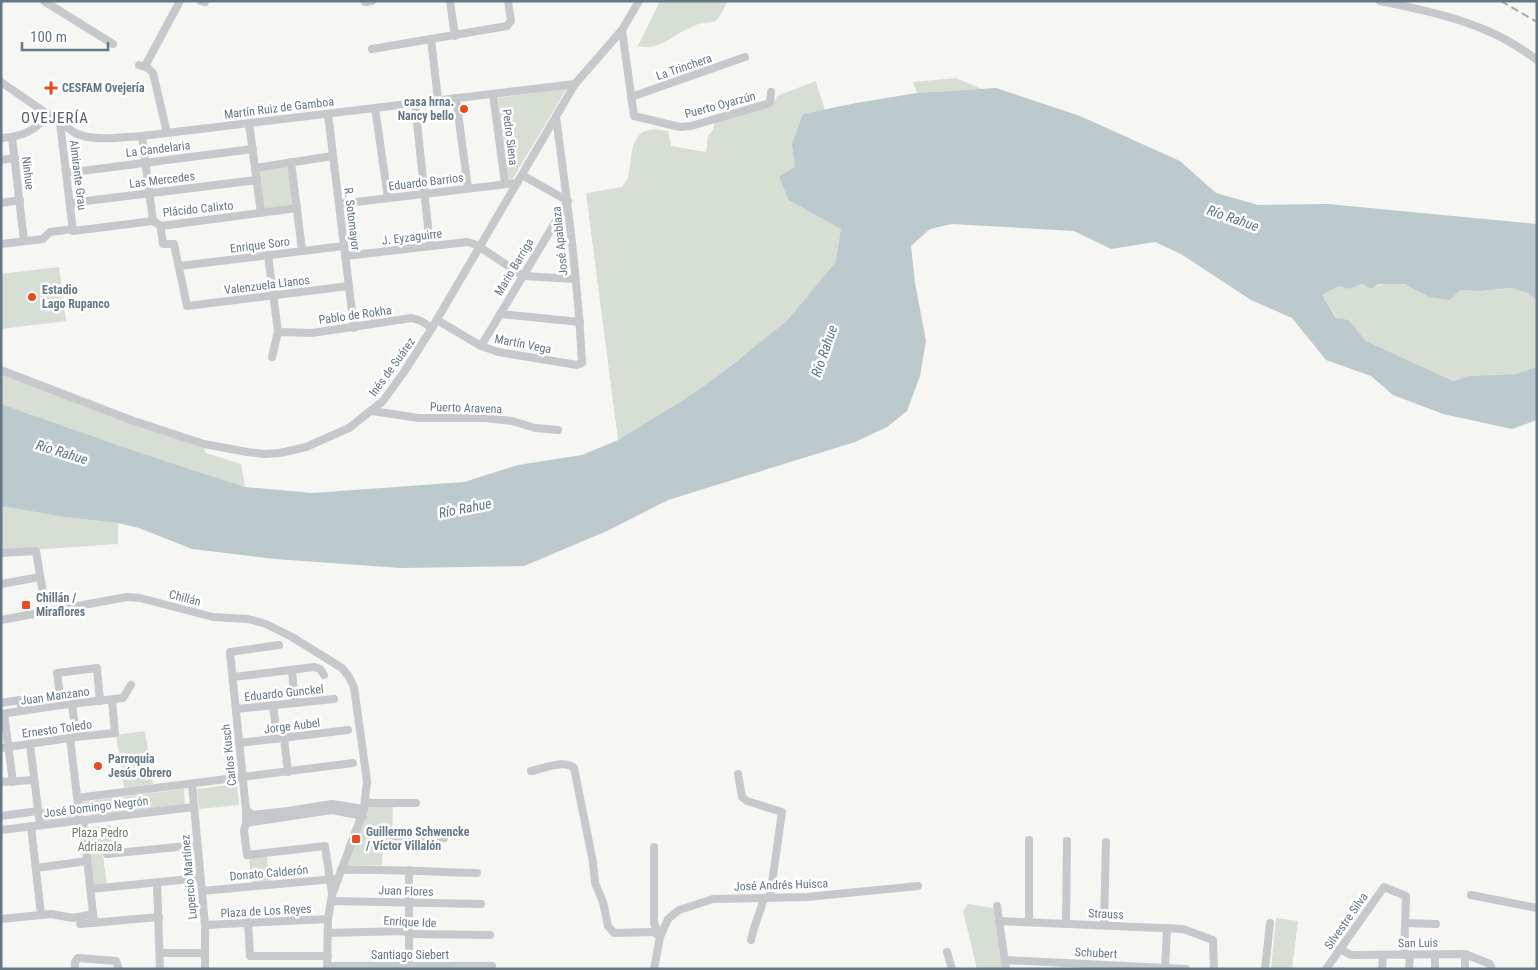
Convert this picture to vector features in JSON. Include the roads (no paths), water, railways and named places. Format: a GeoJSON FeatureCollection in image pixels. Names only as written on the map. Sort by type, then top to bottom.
{"type":"FeatureCollection","features":[{"type":"Feature","properties":{"kind":"street"},"geometry":{"type":"LineString","coordinates":[[44,1],[113,44]]}},
{"type":"Feature","properties":{"kind":"street"},"geometry":{"type":"LineString","coordinates":[[167,133],[153,73],[142,66],[180,1]]}},
{"type":"Feature","properties":{"kind":"street"},"geometry":{"type":"LineString","coordinates":[[450,1],[455,36]]}},
{"type":"Feature","properties":{"kind":"street"},"geometry":{"type":"LineString","coordinates":[[372,49],[507,26],[511,20],[508,1]]}},
{"type":"Feature","properties":{"kind":"street","name":"Inés de Suárez"},"geometry":{"type":"LineString","coordinates":[[1,370],[131,420],[204,444],[264,454],[280,453],[306,447],[349,428],[383,401],[404,372],[437,320],[575,84],[622,30],[638,1]]}},
{"type":"Feature","properties":{"kind":"street"},"geometry":{"type":"LineString","coordinates":[[1380,1],[1443,16],[1474,26],[1501,37],[1537,60]]}},
{"type":"Feature","properties":{"kind":"street","name":"Puerto Oyarzún"},"geometry":{"type":"LineString","coordinates":[[622,30],[634,116],[680,127],[692,126],[770,103],[771,92]]}},
{"type":"Feature","properties":{"kind":"street"},"geometry":{"type":"LineString","coordinates":[[431,40],[438,100]]}},
{"type":"Feature","properties":{"kind":"street","name":"La Trinchera"},"geometry":{"type":"LineString","coordinates":[[630,97],[745,57]]}},
{"type":"Feature","properties":{"kind":"street","name":"Martín Ruiz de Gamboa"},"geometry":{"type":"LineString","coordinates":[[1,82],[75,133],[86,137],[142,136],[575,84]]}},
{"type":"Feature","properties":{"kind":"street","name":"Pedro Siena"},"geometry":{"type":"LineString","coordinates":[[493,94],[505,184]]}},
{"type":"Feature","properties":{"kind":"street"},"geometry":{"type":"LineString","coordinates":[[456,98],[468,188]]}},
{"type":"Feature","properties":{"kind":"street"},"geometry":{"type":"LineString","coordinates":[[415,103],[430,246]]}},
{"type":"Feature","properties":{"kind":"street"},"geometry":{"type":"LineString","coordinates":[[375,108],[388,198]]}},
{"type":"Feature","properties":{"kind":"street"},"geometry":{"type":"LineString","coordinates":[[1,138],[12,137],[34,129],[48,114]]}},
{"type":"Feature","properties":{"kind":"street","name":"R. Sotomayor"},"geometry":{"type":"LineString","coordinates":[[328,114],[354,328]]}},
{"type":"Feature","properties":{"kind":"street","name":"José Apablaza"},"geometry":{"type":"LineString","coordinates":[[556,117],[568,201],[580,322],[582,363]]}},
{"type":"Feature","properties":{"kind":"street","name":"Almirante Grau"},"geometry":{"type":"LineString","coordinates":[[60,123],[73,230]]}},
{"type":"Feature","properties":{"kind":"street"},"geometry":{"type":"LineString","coordinates":[[250,123],[261,213]]}},
{"type":"Feature","properties":{"kind":"street"},"geometry":{"type":"LineString","coordinates":[[142,136],[153,221]]}},
{"type":"Feature","properties":{"kind":"street","name":"Ninhue"},"geometry":{"type":"LineString","coordinates":[[12,137],[24,241]]}},
{"type":"Feature","properties":{"kind":"street","name":"La Candelaria"},"geometry":{"type":"LineString","coordinates":[[66,173],[253,149]]}},
{"type":"Feature","properties":{"kind":"street"},"geometry":{"type":"LineString","coordinates":[[255,168],[333,156]]}},
{"type":"Feature","properties":{"kind":"street"},"geometry":{"type":"LineString","coordinates":[[1,160],[15,158]]}},
{"type":"Feature","properties":{"kind":"street"},"geometry":{"type":"LineString","coordinates":[[291,162],[302,250]]}},
{"type":"Feature","properties":{"kind":"street"},"geometry":{"type":"LineString","coordinates":[[522,175],[568,201]]}},
{"type":"Feature","properties":{"kind":"street","name":"Las Mercedes"},"geometry":{"type":"LineString","coordinates":[[70,203],[256,180]]}},
{"type":"Feature","properties":{"kind":"street","name":"Eduardo Barrios"},"geometry":{"type":"LineString","coordinates":[[339,204],[517,183]]}},
{"type":"Feature","properties":{"kind":"street"},"geometry":{"type":"LineString","coordinates":[[1,203],[20,200]]}},
{"type":"Feature","properties":{"kind":"street","name":"Mario Barriga"},"geometry":{"type":"LineString","coordinates":[[481,346],[568,201]]}},
{"type":"Feature","properties":{"kind":"street","name":"Plácido Calixto"},"geometry":{"type":"LineString","coordinates":[[1,244],[43,239],[50,232],[153,221],[161,226],[297,208]]}},
{"type":"Feature","properties":{"kind":"street"},"geometry":{"type":"LineString","coordinates":[[161,230],[163,244],[174,244],[179,266]]}},
{"type":"Feature","properties":{"kind":"street","name":"J. Eyzaguirre"},"geometry":{"type":"LineString","coordinates":[[345,256],[464,241],[470,242],[523,276]]}},
{"type":"Feature","properties":{"kind":"street","name":"Enrique Soro"},"geometry":{"type":"LineString","coordinates":[[179,266],[344,246]]}},
{"type":"Feature","properties":{"kind":"street"},"geometry":{"type":"LineString","coordinates":[[268,255],[278,332],[272,357]]}},
{"type":"Feature","properties":{"kind":"street","name":"Valenzuela Llanos"},"geometry":{"type":"LineString","coordinates":[[179,266],[187,306],[349,286]]}},
{"type":"Feature","properties":{"kind":"street"},"geometry":{"type":"LineString","coordinates":[[523,276],[576,280]]}},
{"type":"Feature","properties":{"kind":"street"},"geometry":{"type":"LineString","coordinates":[[500,314],[580,322]]}},
{"type":"Feature","properties":{"kind":"street","name":"Pablo de Rokha"},"geometry":{"type":"LineString","coordinates":[[278,332],[312,333],[412,318],[432,328]]}},
{"type":"Feature","properties":{"kind":"street","name":"Martín Vega"},"geometry":{"type":"LineString","coordinates":[[437,320],[481,346],[508,354],[577,365],[582,363]]}},
{"type":"Feature","properties":{"kind":"street","name":"Puerto Aravena"},"geometry":{"type":"LineString","coordinates":[[372,411],[419,418],[484,418],[512,421],[535,428],[558,430]]}},
{"type":"Feature","properties":{"kind":"street"},"geometry":{"type":"LineString","coordinates":[[1,554],[36,551],[46,611]]}},
{"type":"Feature","properties":{"kind":"street"},"geometry":{"type":"LineString","coordinates":[[1,584],[40,576]]}},
{"type":"Feature","properties":{"kind":"street","name":"Chillán"},"geometry":{"type":"LineString","coordinates":[[1,620],[127,597],[140,598],[213,617],[248,619],[266,624],[292,637],[342,668],[349,677],[354,687],[360,726],[367,781],[365,801]]}},
{"type":"Feature","properties":{"kind":"street","name":"Carlos Kusch"},"geometry":{"type":"LineString","coordinates":[[279,645],[230,652],[242,778],[246,810],[251,820],[244,830],[247,855],[325,846],[334,879]]}},
{"type":"Feature","properties":{"kind":"street"},"geometry":{"type":"LineString","coordinates":[[61,705],[58,673],[97,668],[100,701]]}},
{"type":"Feature","properties":{"kind":"street"},"geometry":{"type":"LineString","coordinates":[[232,677],[317,668],[320,668],[324,675]]}},
{"type":"Feature","properties":{"kind":"street"},"geometry":{"type":"LineString","coordinates":[[292,670],[295,703]]}},
{"type":"Feature","properties":{"kind":"street"},"geometry":{"type":"LineString","coordinates":[[112,700],[122,698],[131,684]]}},
{"type":"Feature","properties":{"kind":"street","name":"Eduardo Gunckel"},"geometry":{"type":"LineString","coordinates":[[236,709],[334,699]]}},
{"type":"Feature","properties":{"kind":"street"},"geometry":{"type":"LineString","coordinates":[[1,703],[19,700],[23,711]]}},
{"type":"Feature","properties":{"kind":"street","name":"Juan Manzano"},"geometry":{"type":"LineString","coordinates":[[2,714],[112,700]]}},
{"type":"Feature","properties":{"kind":"street","name":"Ernesto Toledo"},"geometry":{"type":"LineString","coordinates":[[5,748],[73,737],[115,733],[112,700]]}},
{"type":"Feature","properties":{"kind":"street"},"geometry":{"type":"LineString","coordinates":[[72,704],[78,798],[94,923]]}},
{"type":"Feature","properties":{"kind":"street"},"geometry":{"type":"LineString","coordinates":[[273,705],[288,772]]}},
{"type":"Feature","properties":{"kind":"street"},"geometry":{"type":"LineString","coordinates":[[2,714],[5,748],[13,782]]}},
{"type":"Feature","properties":{"kind":"street","name":"Jorge Aubel"},"geometry":{"type":"LineString","coordinates":[[239,743],[348,730]]}},
{"type":"Feature","properties":{"kind":"street"},"geometry":{"type":"LineString","coordinates":[[30,745],[38,811],[36,868],[41,915]]}},
{"type":"Feature","properties":{"kind":"street","name":"José Domingo Negrón"},"geometry":{"type":"LineString","coordinates":[[78,798],[354,764]]}},
{"type":"Feature","properties":{"kind":"street"},"geometry":{"type":"LineString","coordinates":[[531,772],[564,764],[571,765],[574,768],[593,862],[595,883],[603,902],[608,926],[611,931],[618,933],[654,932],[660,937]]}},
{"type":"Feature","properties":{"kind":"street"},"geometry":{"type":"LineString","coordinates":[[738,774],[742,797],[747,801],[782,812],[767,898],[760,916],[754,923],[751,940]]}},
{"type":"Feature","properties":{"kind":"street"},"geometry":{"type":"LineString","coordinates":[[1,782],[34,780]]}},
{"type":"Feature","properties":{"kind":"street","name":"Lupercio Martínez"},"geometry":{"type":"LineString","coordinates":[[192,784],[205,925],[205,969]]}},
{"type":"Feature","properties":{"kind":"street"},"geometry":{"type":"LineString","coordinates":[[328,968],[328,920],[334,879],[341,870],[363,813],[365,801],[371,803],[416,803]]}},
{"type":"Feature","properties":{"kind":"street","name":"José Domingo Negrón"},"geometry":{"type":"LineString","coordinates":[[1,830],[194,807]]}},
{"type":"Feature","properties":{"kind":"street"},"geometry":{"type":"LineString","coordinates":[[251,820],[341,808],[363,813]]}},
{"type":"Feature","properties":{"kind":"street","name":"José Domingo Negrón"},"geometry":{"type":"LineString","coordinates":[[1,816],[38,811]]}},
{"type":"Feature","properties":{"kind":"street"},"geometry":{"type":"LineString","coordinates":[[385,836],[444,838]]}},
{"type":"Feature","properties":{"kind":"street"},"geometry":{"type":"LineString","coordinates":[[1029,840],[1029,922]]}},
{"type":"Feature","properties":{"kind":"street"},"geometry":{"type":"LineString","coordinates":[[1066,924],[1067,841]]}},
{"type":"Feature","properties":{"kind":"street"},"geometry":{"type":"LineString","coordinates":[[1104,925],[1106,842]]}},
{"type":"Feature","properties":{"kind":"street"},"geometry":{"type":"LineString","coordinates":[[108,854],[197,846]]}},
{"type":"Feature","properties":{"kind":"street","name":"José Andrés Huisca"},"geometry":{"type":"LineString","coordinates":[[654,847],[654,923],[660,937]]}},
{"type":"Feature","properties":{"kind":"street"},"geometry":{"type":"LineString","coordinates":[[36,868],[87,861]]}},
{"type":"Feature","properties":{"kind":"street"},"geometry":{"type":"LineString","coordinates":[[341,870],[409,870],[417,872],[477,874]]}},
{"type":"Feature","properties":{"kind":"street"},"geometry":{"type":"LineString","coordinates":[[409,870],[409,967]]}},
{"type":"Feature","properties":{"kind":"street"},"geometry":{"type":"LineString","coordinates":[[91,890],[200,878]]}},
{"type":"Feature","properties":{"kind":"street","name":"Donato Calderón"},"geometry":{"type":"LineString","coordinates":[[202,891],[334,879]]}},
{"type":"Feature","properties":{"kind":"street"},"geometry":{"type":"LineString","coordinates":[[157,882],[160,969]]}},
{"type":"Feature","properties":{"kind":"street","name":"José Andrés Huisca"},"geometry":{"type":"LineString","coordinates":[[654,969],[660,937],[668,918],[679,910],[713,899],[807,897],[918,886]]}},
{"type":"Feature","properties":{"kind":"street","name":"Silvestre Silva"},"geometry":{"type":"LineString","coordinates":[[1326,969],[1384,887],[1406,896],[1406,923]]}},
{"type":"Feature","properties":{"kind":"street"},"geometry":{"type":"LineString","coordinates":[[1471,895],[1537,908]]}},
{"type":"Feature","properties":{"kind":"street","name":"Juan Flores"},"geometry":{"type":"LineString","coordinates":[[332,898],[409,904],[481,904]]}},
{"type":"Feature","properties":{"kind":"street"},"geometry":{"type":"LineString","coordinates":[[997,906],[1006,969]]}},
{"type":"Feature","properties":{"kind":"street"},"geometry":{"type":"LineString","coordinates":[[1,919],[56,914],[73,918],[93,914]]}},
{"type":"Feature","properties":{"kind":"street"},"geometry":{"type":"LineString","coordinates":[[80,924],[159,917]]}},
{"type":"Feature","properties":{"kind":"street","name":"Plaza de Los Reyes"},"geometry":{"type":"LineString","coordinates":[[205,925],[328,920]]}},
{"type":"Feature","properties":{"kind":"street","name":"Strauss"},"geometry":{"type":"LineString","coordinates":[[999,921],[1183,928],[1211,938],[1214,942],[1214,969]]}},
{"type":"Feature","properties":{"kind":"street"},"geometry":{"type":"LineString","coordinates":[[248,922],[250,956],[328,956]]}},
{"type":"Feature","properties":{"kind":"street"},"geometry":{"type":"LineString","coordinates":[[1266,969],[1270,923]]}},
{"type":"Feature","properties":{"kind":"street"},"geometry":{"type":"LineString","coordinates":[[1409,969],[1406,923],[1436,924]]}},
{"type":"Feature","properties":{"kind":"street"},"geometry":{"type":"LineString","coordinates":[[1165,968],[1167,928]]}},
{"type":"Feature","properties":{"kind":"street","name":"Enrique Ide"},"geometry":{"type":"LineString","coordinates":[[328,933],[403,931],[409,934],[490,935]]}},
{"type":"Feature","properties":{"kind":"street","name":"San Luis"},"geometry":{"type":"LineString","coordinates":[[1340,949],[1351,954],[1466,954],[1490,964],[1492,969]]}},
{"type":"Feature","properties":{"kind":"street"},"geometry":{"type":"LineString","coordinates":[[947,952],[952,969]]}},
{"type":"Feature","properties":{"kind":"street"},"geometry":{"type":"LineString","coordinates":[[160,953],[205,953]]}},
{"type":"Feature","properties":{"kind":"street"},"geometry":{"type":"LineString","coordinates":[[1435,954],[1435,969]]}},
{"type":"Feature","properties":{"kind":"street"},"geometry":{"type":"LineString","coordinates":[[1465,969],[1466,954]]}},
{"type":"Feature","properties":{"kind":"street"},"geometry":{"type":"LineString","coordinates":[[1382,969],[1383,955]]}},
{"type":"Feature","properties":{"kind":"street"},"geometry":{"type":"LineString","coordinates":[[75,969],[78,958],[116,961],[119,969]]}},
{"type":"Feature","properties":{"kind":"street","name":"Schubert"},"geometry":{"type":"LineString","coordinates":[[1005,960],[1186,969]]}},
{"type":"Feature","properties":{"kind":"street","name":"Santiago Siebert"},"geometry":{"type":"LineString","coordinates":[[328,968],[492,966]]}},
{"type":"Feature","properties":{"kind":"water","name":"Río Rahue"},"geometry":{"type":"Polygon","coordinates":[[[996,88],[1080,116],[1180,161],[1216,193],[1258,205],[1328,204],[1537,224],[1537,301],[1528,293],[1511,288],[1480,291],[1461,290],[1449,300],[1430,297],[1404,284],[1379,284],[1371,289],[1363,284],[1349,289],[1339,286],[1322,295],[1336,318],[1348,320],[1366,341],[1454,381],[1469,376],[1515,374],[1537,367],[1537,420],[1512,429],[1443,414],[1393,395],[1371,376],[1326,360],[1292,318],[1251,300],[1181,254],[1155,242],[1111,249],[1074,231],[952,224],[930,229],[911,246],[915,283],[926,341],[920,376],[907,411],[887,427],[855,442],[668,500],[607,531],[524,566],[401,568],[275,559],[192,549],[139,528],[118,523],[64,517],[1,506],[1,404],[245,487],[313,493],[464,482],[518,465],[582,455],[618,440],[715,378],[787,321],[836,262],[841,229],[789,200],[779,177],[795,167],[792,144],[803,114],[917,93],[996,88]]]}},
{"type":"Feature","properties":{"kind":"railway"},"geometry":{"type":"LineString","coordinates":[[1501,1],[1537,22]]}},
{"type":"Feature","properties":{"kind":"place","name":"CESFAM Ovejería"},"geometry":{"type":"Point","coordinates":[51,88]}},
{"type":"Feature","properties":{"kind":"place","name":"casa hrna. Nancy bello"},"geometry":{"type":"Point","coordinates":[464,109]}},
{"type":"Feature","properties":{"kind":"place","name":"Estadio Lago Rupanco"},"geometry":{"type":"Point","coordinates":[32,297]}},
{"type":"Feature","properties":{"kind":"place","name":"Chillán / Miraflores"},"geometry":{"type":"Point","coordinates":[26,605]}},
{"type":"Feature","properties":{"kind":"place","name":"Parroquia Jesús Obrero"},"geometry":{"type":"Point","coordinates":[98,766]}},
{"type":"Feature","properties":{"kind":"place","name":"Guillermo Schwencke / Víctor Villalón"},"geometry":{"type":"Point","coordinates":[356,839]}},
{"type":"Feature","properties":{"kind":"district","name":"OVEJERÍA"},"geometry":{"type":"Point","coordinates":[55,118]}},
{"type":"Feature","properties":{"kind":"park label","name":"Plaza Pedro Adriazola"},"geometry":{"type":"Point","coordinates":[100,840]}}]}
